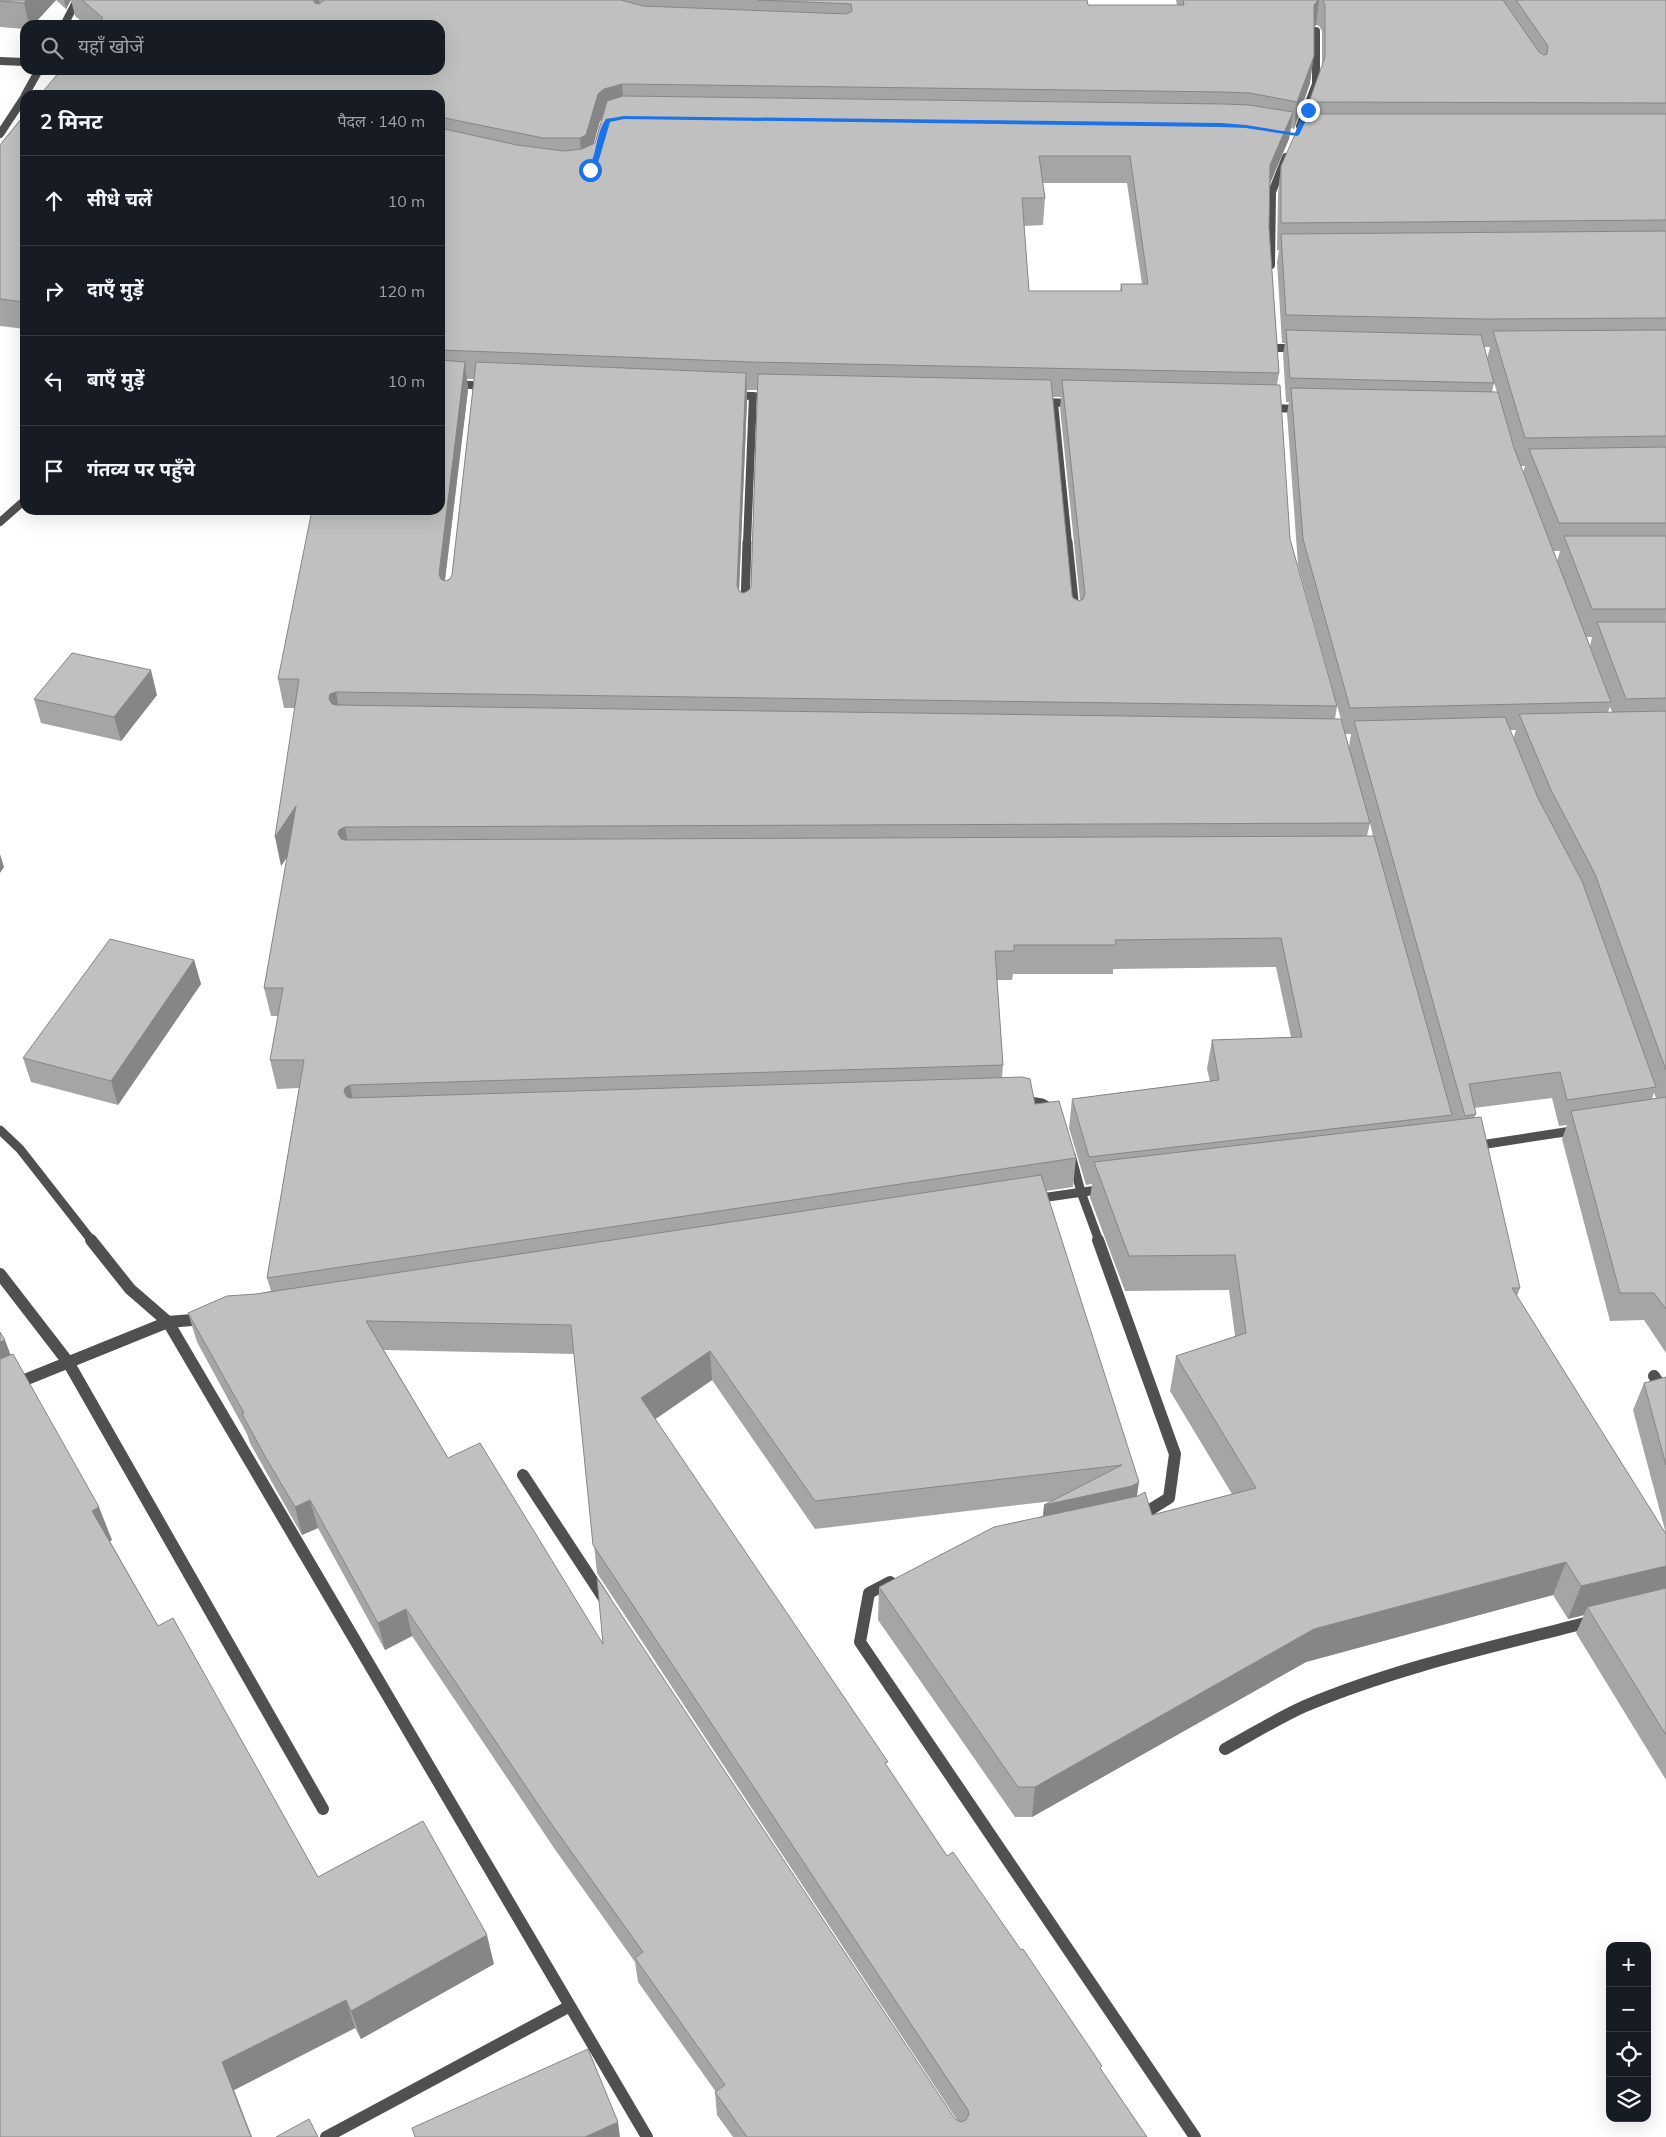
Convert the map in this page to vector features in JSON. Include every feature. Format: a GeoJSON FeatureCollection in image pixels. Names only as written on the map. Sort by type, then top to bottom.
{"type":"FeatureCollection","features":[{"type":"Feature","properties":{"kind":"street"},"geometry":{"type":"LineString","coordinates":[[67,20],[77,0]]}},
{"type":"Feature","properties":{"kind":"street"},"geometry":{"type":"LineString","coordinates":[[1297,135],[1308,110],[1316,84],[1316,31]]}},
{"type":"Feature","properties":{"kind":"street"},"geometry":{"type":"LineString","coordinates":[[0,61],[20,62]]}},
{"type":"Feature","properties":{"kind":"street"},"geometry":{"type":"LineString","coordinates":[[28,90],[36,75]]}},
{"type":"Feature","properties":{"kind":"street"},"geometry":{"type":"LineString","coordinates":[[0,134],[20,103]]}},
{"type":"Feature","properties":{"kind":"street"},"geometry":{"type":"LineString","coordinates":[[1272,274],[1272,192],[1289,152]]}},
{"type":"Feature","properties":{"kind":"street"},"geometry":{"type":"LineString","coordinates":[[1271,256],[1281,256]]}},
{"type":"Feature","properties":{"kind":"street"},"geometry":{"type":"LineString","coordinates":[[1276,347],[1306,348]]}},
{"type":"Feature","properties":{"kind":"street"},"geometry":{"type":"LineString","coordinates":[[445,384],[492,387]]}},
{"type":"Feature","properties":{"kind":"street"},"geometry":{"type":"LineString","coordinates":[[472,396],[474,386]]}},
{"type":"Feature","properties":{"kind":"street"},"geometry":{"type":"LineString","coordinates":[[724,395],[782,397]]}},
{"type":"Feature","properties":{"kind":"street"},"geometry":{"type":"LineString","coordinates":[[745,615],[753,396]]}},
{"type":"Feature","properties":{"kind":"street"},"geometry":{"type":"LineString","coordinates":[[1034,402],[1083,403]]}},
{"type":"Feature","properties":{"kind":"street"},"geometry":{"type":"LineString","coordinates":[[1054,402],[1076,622]]}},
{"type":"Feature","properties":{"kind":"street"},"geometry":{"type":"LineString","coordinates":[[1260,408],[1279,404],[1309,409]]}},
{"type":"Feature","properties":{"kind":"street"},"geometry":{"type":"LineString","coordinates":[[1279,404],[1280,418]]}},
{"type":"Feature","properties":{"kind":"street"},"geometry":{"type":"LineString","coordinates":[[0,522],[20,504]]}},
{"type":"Feature","properties":{"kind":"street"},"geometry":{"type":"LineString","coordinates":[[1010,1100],[1042,1103],[1058,1112],[1061,1121]]}},
{"type":"Feature","properties":{"kind":"street"},"geometry":{"type":"LineString","coordinates":[[1463,1147],[1588,1128]]}},
{"type":"Feature","properties":{"kind":"street"},"geometry":{"type":"LineString","coordinates":[[0,1130],[20,1149],[130,1290],[168,1322],[647,2137]]}},
{"type":"Feature","properties":{"kind":"street"},"geometry":{"type":"LineString","coordinates":[[1069,1148],[1082,1192],[1175,1454],[1169,1498],[1131,1522]]}},
{"type":"Feature","properties":{"kind":"street"},"geometry":{"type":"LineString","coordinates":[[1022,1201],[1111,1188]]}},
{"type":"Feature","properties":{"kind":"street"},"geometry":{"type":"LineString","coordinates":[[0,1274],[68,1362],[324,1809]]}},
{"type":"Feature","properties":{"kind":"street"},"geometry":{"type":"LineString","coordinates":[[0,1390],[168,1322],[215,1318]]}},
{"type":"Feature","properties":{"kind":"street"},"geometry":{"type":"LineString","coordinates":[[1654,1376],[1666,1394]]}},
{"type":"Feature","properties":{"kind":"street"},"geometry":{"type":"LineString","coordinates":[[523,1475],[615,1614]]}},
{"type":"Feature","properties":{"kind":"street"},"geometry":{"type":"LineString","coordinates":[[900,1576],[869,1593],[860,1642],[1195,2137]]}},
{"type":"Feature","properties":{"kind":"street"},"geometry":{"type":"LineString","coordinates":[[1225,1749],[1303,1707],[1350,1688],[1413,1667],[1600,1619]]}},
{"type":"Feature","properties":{"kind":"street"},"geometry":{"type":"LineString","coordinates":[[326,2137],[570,2006]]}},
{"type":"Feature","properties":{"kind":"building"},"geometry":{"type":"Polygon","coordinates":[[[0,0],[26,0],[24,3],[0,0]]]}},
{"type":"Feature","properties":{"kind":"building"},"geometry":{"type":"Polygon","coordinates":[[[82,0],[313,0],[319,4],[324,0],[621,0],[643,6],[847,14],[852,11],[851,4],[758,0],[1087,0],[1088,5],[1184,5],[1183,0],[1318,0],[1314,5],[1314,56],[1297,102],[1250,93],[1224,92],[622,84],[604,89],[598,94],[586,135],[580,138],[543,138],[445,118],[445,90],[44,90],[57,75],[445,75],[445,20],[101,20],[103,18],[82,0]]]}},
{"type":"Feature","properties":{"kind":"building"},"geometry":{"type":"Polygon","coordinates":[[[1323,0],[1503,0],[1539,52],[1544,55],[1547,54],[1548,46],[1516,0],[1666,0],[1666,103],[1309,102],[1325,57],[1325,5],[1323,0]]]}},
{"type":"Feature","properties":{"kind":"building"},"geometry":{"type":"Polygon","coordinates":[[[623,96],[1224,104],[1249,105],[1293,112],[1270,165],[1269,228],[1279,373],[752,362],[445,350],[445,129],[517,145],[564,151],[582,149],[595,143],[607,101],[623,96]],[[1039,156],[1045,198],[1022,198],[1029,291],[1122,291],[1121,284],[1148,284],[1130,156],[1039,156]]]}},
{"type":"Feature","properties":{"kind":"building"},"geometry":{"type":"Polygon","coordinates":[[[1304,114],[1666,114],[1666,220],[1281,223],[1281,166],[1304,114]]]}},
{"type":"Feature","properties":{"kind":"building"},"geometry":{"type":"Polygon","coordinates":[[[20,120],[20,301],[0,299],[0,145],[20,120]]]}},
{"type":"Feature","properties":{"kind":"building"},"geometry":{"type":"Polygon","coordinates":[[[1666,231],[1666,318],[1486,319],[1286,315],[1281,234],[1666,231]]]}},
{"type":"Feature","properties":{"kind":"building"},"geometry":{"type":"Polygon","coordinates":[[[1286,330],[1481,335],[1494,383],[1290,378],[1286,330]]]}},
{"type":"Feature","properties":{"kind":"building"},"geometry":{"type":"Polygon","coordinates":[[[1666,330],[1666,436],[1525,438],[1493,331],[1666,330]]]}},
{"type":"Feature","properties":{"kind":"building"},"geometry":{"type":"Polygon","coordinates":[[[445,360],[465,362],[439,574],[441,579],[445,581],[450,579],[452,575],[476,362],[746,373],[737,586],[740,592],[744,593],[751,587],[758,374],[1051,380],[1072,595],[1073,598],[1079,601],[1083,599],[1085,594],[1062,380],[1280,385],[1290,539],[1337,706],[336,692],[330,694],[329,699],[332,704],[336,705],[1341,719],[1370,823],[345,827],[339,830],[338,834],[341,839],[345,840],[1374,836],[1452,1115],[1089,1157],[1072,1099],[1219,1080],[1212,1040],[1302,1037],[1281,938],[1115,940],[1116,945],[1014,945],[1014,951],[995,951],[1003,1065],[350,1085],[345,1088],[344,1092],[350,1098],[1022,1077],[1030,1079],[1035,1104],[1059,1101],[1076,1158],[267,1278],[304,1060],[270,1060],[283,988],[264,988],[296,806],[275,837],[299,679],[278,679],[311,515],[445,515],[445,360]]]}},
{"type":"Feature","properties":{"kind":"building"},"geometry":{"type":"Polygon","coordinates":[[[1291,388],[1498,392],[1514,448],[1611,702],[1350,708],[1303,539],[1291,388]]]}},
{"type":"Feature","properties":{"kind":"building"},"geometry":{"type":"Polygon","coordinates":[[[1666,447],[1666,523],[1559,523],[1529,449],[1666,447]]]}},
{"type":"Feature","properties":{"kind":"building"},"geometry":{"type":"Polygon","coordinates":[[[1564,536],[1666,536],[1666,609],[1592,609],[1564,536]]]}},
{"type":"Feature","properties":{"kind":"building"},"geometry":{"type":"Polygon","coordinates":[[[1597,622],[1666,622],[1666,698],[1626,699],[1597,622]]]}},
{"type":"Feature","properties":{"kind":"building"},"geometry":{"type":"Polygon","coordinates":[[[72,653],[151,670],[114,717],[34,699],[72,653]]]}},
{"type":"Feature","properties":{"kind":"building"},"geometry":{"type":"Polygon","coordinates":[[[1666,711],[1666,1070],[1595,874],[1551,790],[1519,714],[1666,711]]]}},
{"type":"Feature","properties":{"kind":"building"},"geometry":{"type":"Polygon","coordinates":[[[1505,717],[1538,798],[1582,881],[1656,1087],[1567,1100],[1560,1072],[1469,1084],[1476,1114],[1465,1116],[1354,721],[1505,717]]]}},
{"type":"Feature","properties":{"kind":"building"},"geometry":{"type":"Polygon","coordinates":[[[110,939],[194,960],[111,1081],[23,1058],[110,939]]]}},
{"type":"Feature","properties":{"kind":"building"},"geometry":{"type":"Polygon","coordinates":[[[1666,1097],[1666,1309],[1654,1293],[1620,1293],[1571,1111],[1666,1097]]]}},
{"type":"Feature","properties":{"kind":"building"},"geometry":{"type":"Polygon","coordinates":[[[1481,1117],[1520,1288],[1512,1288],[1666,1534],[1666,1566],[1581,1586],[1566,1562],[1314,1629],[1035,1787],[1018,1787],[879,1587],[994,1527],[1138,1496],[1145,1492],[1152,1515],[1256,1488],[1176,1356],[1246,1333],[1235,1255],[1129,1256],[1094,1162],[1481,1117]]]}},
{"type":"Feature","properties":{"kind":"building"},"geometry":{"type":"Polygon","coordinates":[[[1041,1175],[1139,1482],[1132,1486],[1044,1505],[1122,1465],[815,1501],[710,1351],[641,1398],[888,1762],[885,1763],[947,1856],[953,1852],[1021,1950],[1023,1949],[1102,2066],[1100,2068],[1147,2137],[747,2137],[715,2092],[725,2085],[635,1958],[643,1952],[550,1822],[406,1609],[378,1623],[310,1500],[295,1507],[266,1458],[242,1414],[244,1413],[188,1313],[227,1296],[256,1294],[1041,1175]],[[366,1321],[448,1458],[480,1443],[603,1644],[597,1578],[955,2119],[961,2122],[966,2120],[969,2114],[968,2110],[593,1545],[571,1325],[366,1321]]]}},
{"type":"Feature","properties":{"kind":"building"},"geometry":{"type":"Polygon","coordinates":[[[0,1332],[5,1340],[0,1342],[0,1332]]]}},
{"type":"Feature","properties":{"kind":"building"},"geometry":{"type":"Polygon","coordinates":[[[13,1354],[99,1507],[92,1511],[158,1626],[173,1618],[318,1877],[423,1821],[487,1935],[351,2011],[346,2000],[222,2062],[251,2137],[0,2137],[0,1359],[13,1354]]]}},
{"type":"Feature","properties":{"kind":"building"},"geometry":{"type":"Polygon","coordinates":[[[1666,1377],[1666,1465],[1644,1383],[1666,1377]]]}},
{"type":"Feature","properties":{"kind":"building"},"geometry":{"type":"Polygon","coordinates":[[[1666,1588],[1666,1735],[1587,1607],[1666,1588]]]}},
{"type":"Feature","properties":{"kind":"building"},"geometry":{"type":"Polygon","coordinates":[[[588,2049],[618,2122],[585,2137],[415,2137],[412,2128],[588,2049]]]}},
{"type":"Feature","properties":{"kind":"building"},"geometry":{"type":"Polygon","coordinates":[[[309,2119],[318,2137],[276,2137],[309,2119]]]}},
{"type":"Feature","properties":{"kind":"route"},"geometry":{"type":"LineString","coordinates":[[590,170],[595,163],[604,126],[608,120],[624,117],[1221,125],[1246,126],[1297,135],[1308,110]]}}]}
